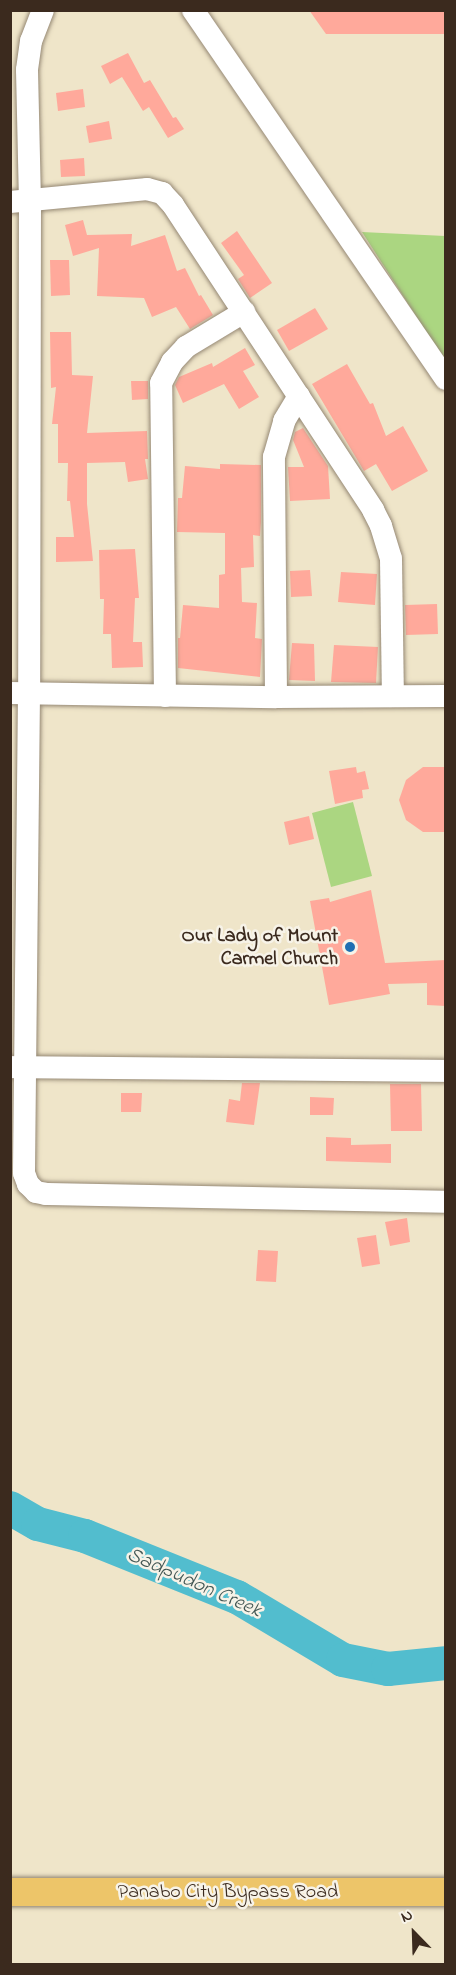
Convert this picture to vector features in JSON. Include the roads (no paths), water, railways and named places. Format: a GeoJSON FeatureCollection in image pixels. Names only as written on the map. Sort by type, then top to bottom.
{"type":"FeatureCollection","features":[{"type":"Feature","properties":{"kind":"main road","name":"Panabo City Bypass Road"},"geometry":{"type":"LineString","coordinates":[[10,1892],[446,1892]]}},
{"type":"Feature","properties":{"kind":"street"},"geometry":{"type":"LineString","coordinates":[[43,10],[31,41],[27,70],[20,202],[17,1067],[22,1158],[28,1184],[36,1192],[446,1202]]}},
{"type":"Feature","properties":{"kind":"street"},"geometry":{"type":"LineString","coordinates":[[193,10],[446,379]]}},
{"type":"Feature","properties":{"kind":"street"},"geometry":{"type":"LineString","coordinates":[[20,202],[147,189],[162,194],[173,205],[373,510],[387,542],[391,559],[393,696]]}},
{"type":"Feature","properties":{"kind":"street"},"geometry":{"type":"LineString","coordinates":[[165,696],[161,383],[172,362],[186,347],[244,312]]}},
{"type":"Feature","properties":{"kind":"street"},"geometry":{"type":"LineString","coordinates":[[276,697],[274,457],[284,421],[299,396]]}},
{"type":"Feature","properties":{"kind":"street"},"geometry":{"type":"LineString","coordinates":[[20,693],[276,697],[446,696]]}},
{"type":"Feature","properties":{"kind":"street"},"geometry":{"type":"LineString","coordinates":[[17,1067],[446,1071]]}},
{"type":"Feature","properties":{"kind":"waterway","name":"Sadpudon Creek"},"geometry":{"type":"LineString","coordinates":[[10,1508],[38,1524],[85,1536],[237,1597],[343,1660],[388,1669],[446,1663]]}},
{"type":"Feature","properties":{"kind":"place","name":"Our Lady of Mount Carmel Church"},"geometry":{"type":"Point","coordinates":[350,947]}}]}
